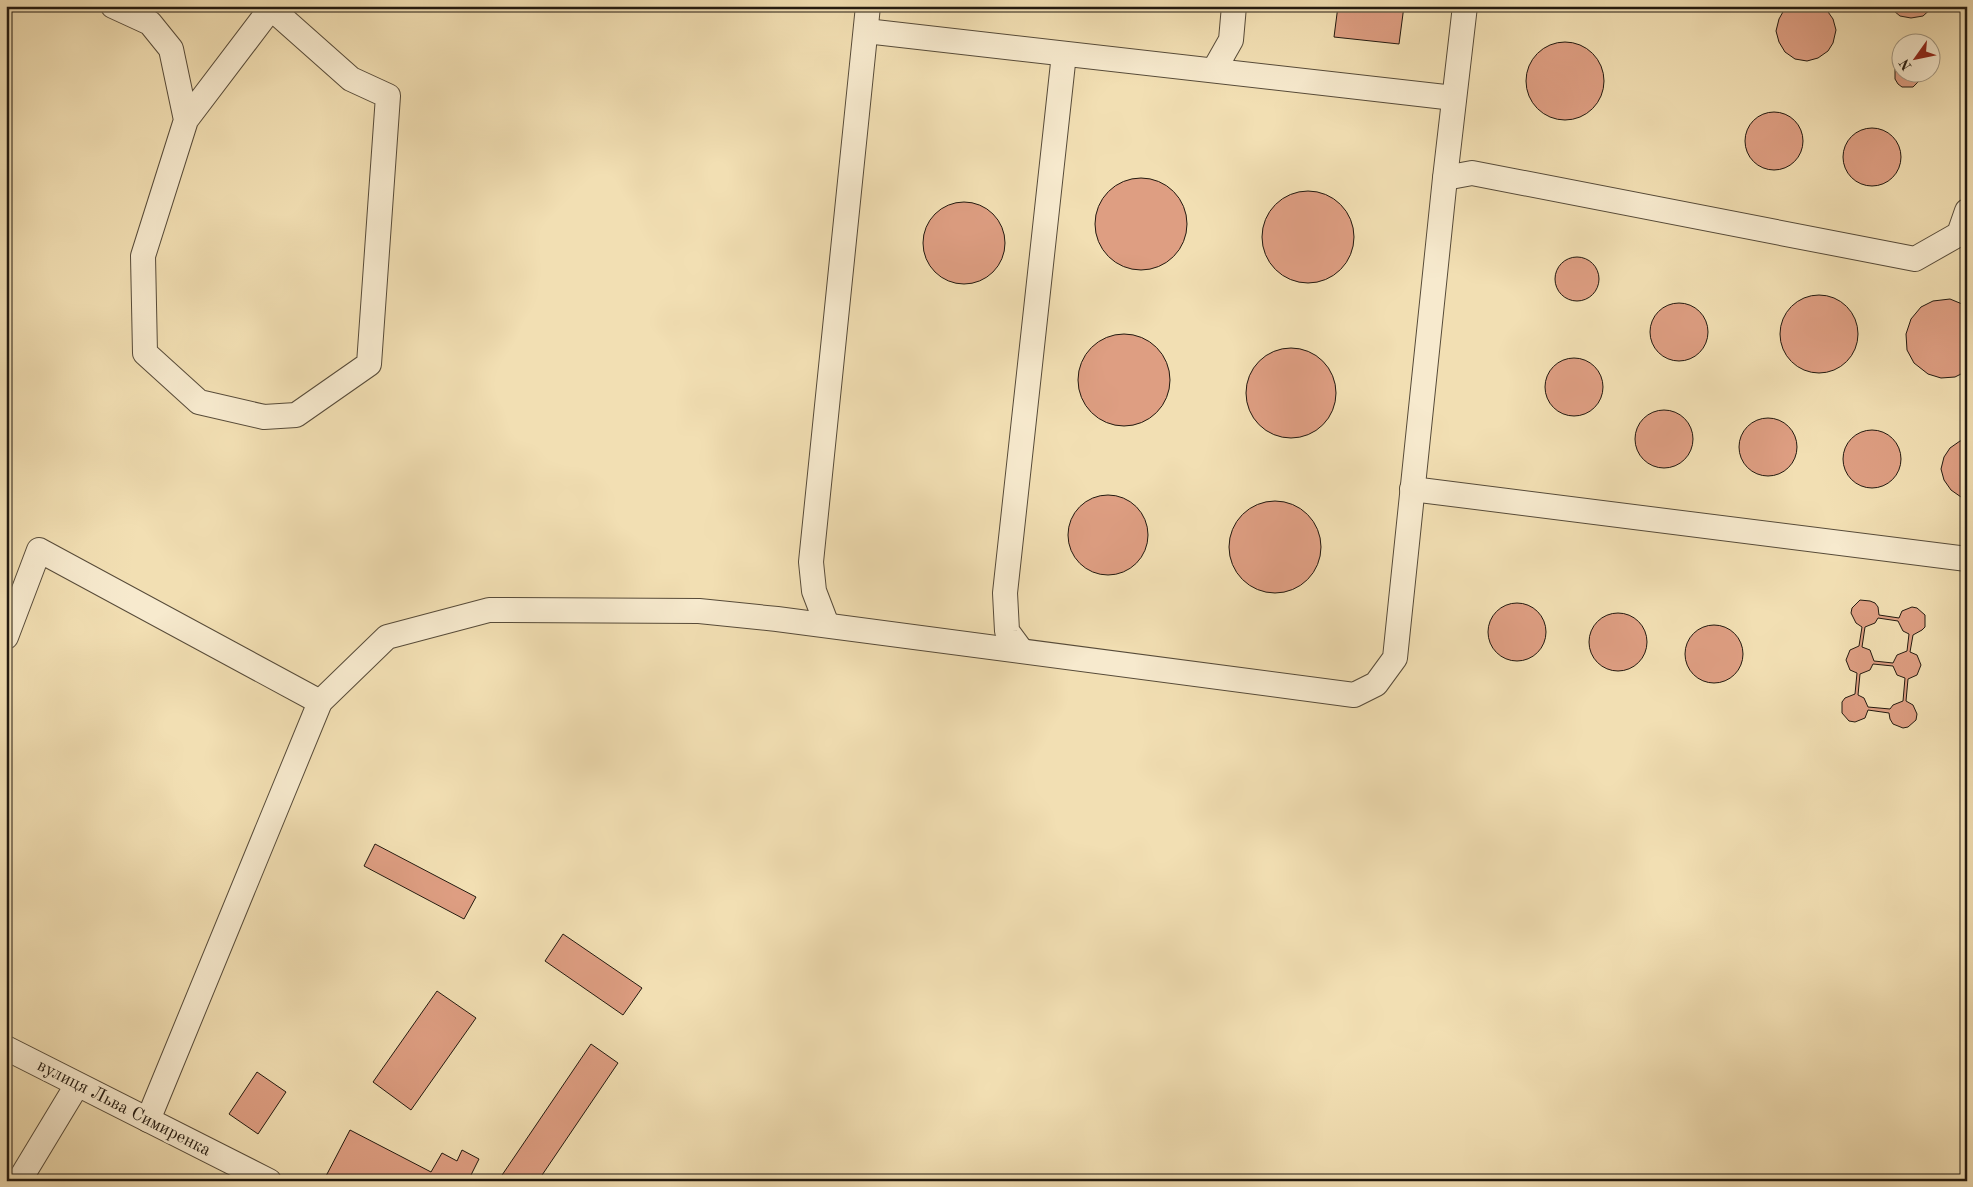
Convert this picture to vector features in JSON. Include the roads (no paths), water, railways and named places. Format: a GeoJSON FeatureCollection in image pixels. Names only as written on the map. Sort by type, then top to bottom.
{"type":"FeatureCollection","features":[{"type":"Feature","properties":{"kind":"street"},"geometry":{"type":"LineString","coordinates":[[113,6],[150,23],[171,49],[186,120]]}},
{"type":"Feature","properties":{"kind":"street"},"geometry":{"type":"LineString","coordinates":[[827,625],[814,591],[811,562],[868,6]]}},
{"type":"Feature","properties":{"kind":"street"},"geometry":{"type":"LineString","coordinates":[[1214,70],[1231,40],[1234,6]]}},
{"type":"Feature","properties":{"kind":"street"},"geometry":{"type":"LineString","coordinates":[[148,1120],[320,702],[387,637],[489,610],[699,611],[827,625],[1354,694],[1376,684],[1395,658],[1445,178],[1465,6]]}},
{"type":"Feature","properties":{"kind":"street"},"geometry":{"type":"LineString","coordinates":[[272,7],[351,78],[388,96],[369,364],[296,415],[264,417],[199,402],[145,353],[143,256],[186,120],[272,7]]}},
{"type":"Feature","properties":{"kind":"street"},"geometry":{"type":"LineString","coordinates":[[866,31],[1454,98]]}},
{"type":"Feature","properties":{"kind":"street"},"geometry":{"type":"LineString","coordinates":[[1022,650],[1007,631],[1005,593],[1064,54]]}},
{"type":"Feature","properties":{"kind":"street"},"geometry":{"type":"LineString","coordinates":[[1445,178],[1472,173],[1515,183],[1915,259],[1959,234],[1967,211]]}},
{"type":"Feature","properties":{"kind":"street"},"geometry":{"type":"LineString","coordinates":[[1412,489],[1967,559]]}},
{"type":"Feature","properties":{"kind":"street"},"geometry":{"type":"LineString","coordinates":[[6,637],[39,550],[320,702]]}},
{"type":"Feature","properties":{"kind":"street","name":"вулиця Льва Симиренка"},"geometry":{"type":"LineString","coordinates":[[6,1048],[269,1181]]}},
{"type":"Feature","properties":{"kind":"street"},"geometry":{"type":"LineString","coordinates":[[19,1181],[77,1085]]}}]}
